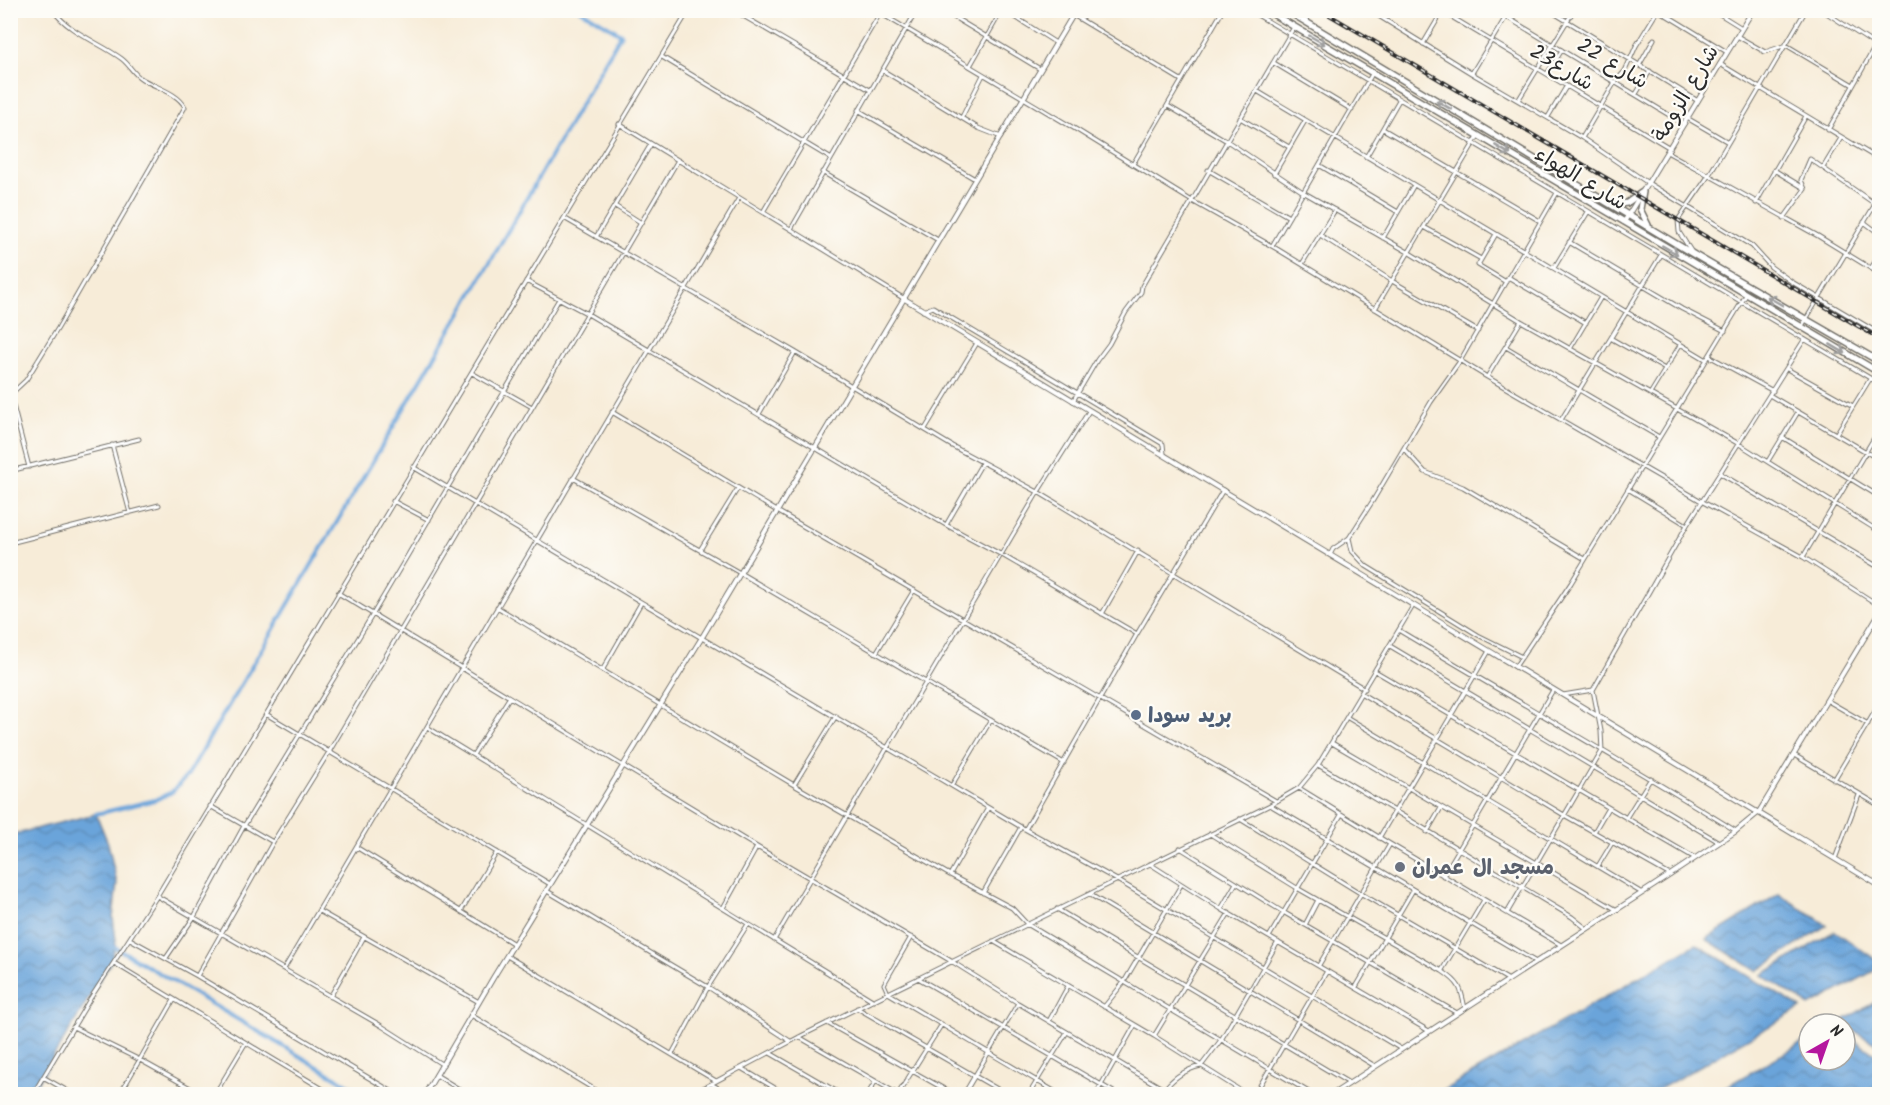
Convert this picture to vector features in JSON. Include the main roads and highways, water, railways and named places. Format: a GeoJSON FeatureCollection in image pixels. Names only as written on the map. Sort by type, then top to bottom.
{"type":"FeatureCollection","features":[{"type":"Feature","properties":{"kind":"highway","name":"شارع الهواء"},"geometry":{"type":"LineString","coordinates":[[1266,10],[1880,373]]}},
{"type":"Feature","properties":{"kind":"highway","name":"شارع الهواء"},"geometry":{"type":"LineString","coordinates":[[1286,10],[1694,254],[1880,362]]}},
{"type":"Feature","properties":{"kind":"highway"},"geometry":{"type":"LineString","coordinates":[[1612,205],[1628,203],[1643,192],[1640,209],[1648,226]]}},
{"type":"Feature","properties":{"kind":"water"},"geometry":{"type":"Polygon","coordinates":[[[96,814],[108,843],[117,883],[113,918],[116,940],[112,960],[31,1094],[11,1094],[10,835],[96,814]]]}},
{"type":"Feature","properties":{"kind":"water"},"geometry":{"type":"Polygon","coordinates":[[[1779,894],[1827,925],[1757,971],[1706,939],[1779,894]]]}},
{"type":"Feature","properties":{"kind":"water"},"geometry":{"type":"Polygon","coordinates":[[[1835,931],[1879,962],[1879,968],[1810,1006],[1762,975],[1835,931]]]}},
{"type":"Feature","properties":{"kind":"water"},"geometry":{"type":"Polygon","coordinates":[[[1696,944],[1801,1008],[1651,1094],[1437,1094],[1696,944]]]}},
{"type":"Feature","properties":{"kind":"water"},"geometry":{"type":"Polygon","coordinates":[[[1879,1000],[1879,1046],[1857,1032],[1857,1012],[1879,1000]]]}},
{"type":"Feature","properties":{"kind":"water"},"geometry":{"type":"Polygon","coordinates":[[[1857,1042],[1879,1057],[1879,1094],[1713,1094],[1797,1046],[1797,1072],[1857,1072],[1857,1042]]]}},
{"type":"Feature","properties":{"kind":"waterway"},"geometry":{"type":"LineString","coordinates":[[96,814],[155,800],[172,792],[187,776],[474,290],[621,34],[581,10]]}},
{"type":"Feature","properties":{"kind":"waterway"},"geometry":{"type":"LineString","coordinates":[[115,947],[364,1094]]}},
{"type":"Feature","properties":{"kind":"railway"},"geometry":{"type":"LineString","coordinates":[[1321,10],[1880,339]]}},
{"type":"Feature","properties":{"kind":"place","name":"بريد سودا"},"geometry":{"type":"Point","coordinates":[1136,715]}},
{"type":"Feature","properties":{"kind":"place","name":"مسجد ال عمران"},"geometry":{"type":"Point","coordinates":[1400,867]}}]}
